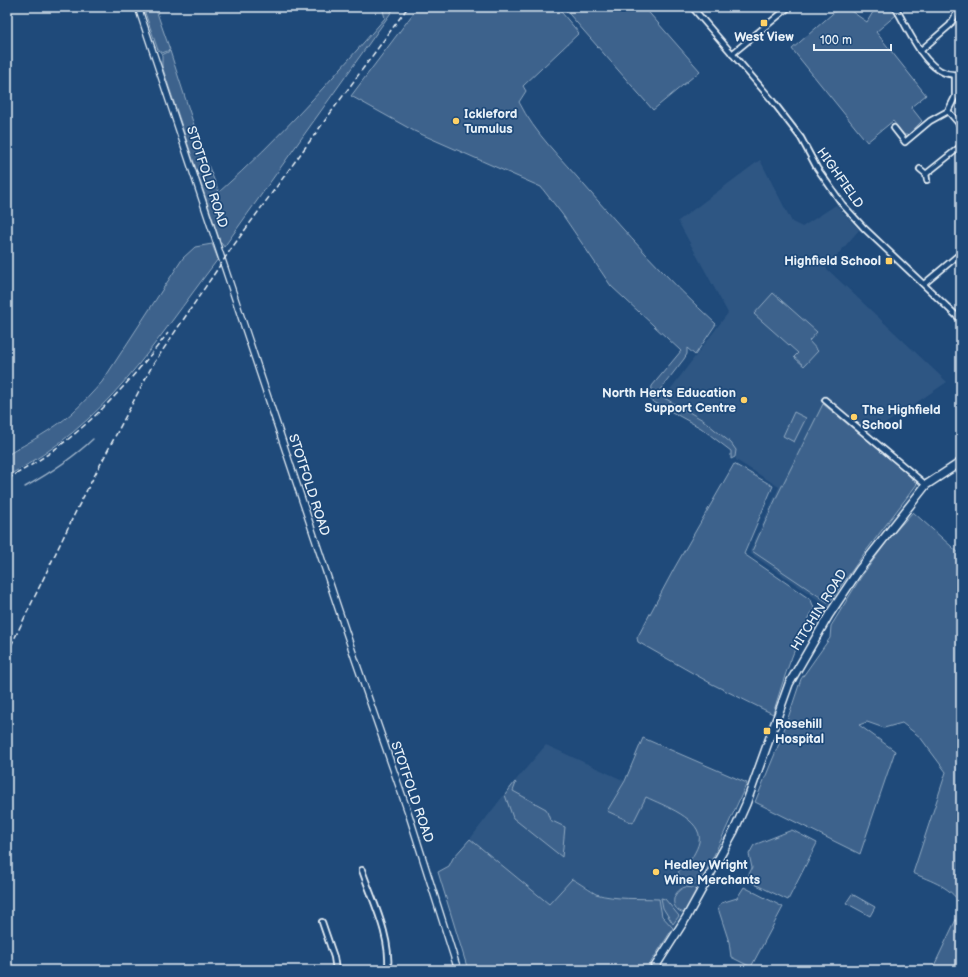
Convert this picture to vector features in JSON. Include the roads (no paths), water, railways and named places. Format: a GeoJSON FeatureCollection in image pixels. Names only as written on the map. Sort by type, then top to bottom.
{"type":"FeatureCollection","features":[{"type":"Feature","properties":{"kind":"main road","name":"HITCHIN ROAD"},"geometry":{"type":"LineString","coordinates":[[653,970],[686,918],[746,804],[789,684],[804,656],[859,570],[926,486],[961,462]]}},
{"type":"Feature","properties":{"kind":"street","name":"STOTFOLD ROAD"},"geometry":{"type":"LineString","coordinates":[[138,7],[355,659],[409,815],[458,970]]}},
{"type":"Feature","properties":{"kind":"street","name":"HIGHFIELD"},"geometry":{"type":"LineString","coordinates":[[692,7],[771,99],[801,138],[817,168],[843,205],[864,228],[961,320]]}},
{"type":"Feature","properties":{"kind":"street"},"geometry":{"type":"LineString","coordinates":[[895,7],[920,51],[929,62],[939,70],[955,76],[961,74]]}},
{"type":"Feature","properties":{"kind":"street"},"geometry":{"type":"LineString","coordinates":[[920,51],[950,25],[960,7]]}},
{"type":"Feature","properties":{"kind":"street"},"geometry":{"type":"LineString","coordinates":[[732,54],[785,8]]}},
{"type":"Feature","properties":{"kind":"street"},"geometry":{"type":"LineString","coordinates":[[894,128],[905,142],[930,121],[948,111],[954,97],[955,76]]}},
{"type":"Feature","properties":{"kind":"street"},"geometry":{"type":"LineString","coordinates":[[948,111],[961,126]]}},
{"type":"Feature","properties":{"kind":"street"},"geometry":{"type":"LineString","coordinates":[[926,174],[961,146]]}},
{"type":"Feature","properties":{"kind":"street"},"geometry":{"type":"LineString","coordinates":[[920,170],[926,174],[927,180]]}},
{"type":"Feature","properties":{"kind":"street"},"geometry":{"type":"LineString","coordinates":[[924,284],[961,253]]}},
{"type":"Feature","properties":{"kind":"street"},"geometry":{"type":"LineString","coordinates":[[825,400],[926,486]]}},
{"type":"Feature","properties":{"kind":"street"},"geometry":{"type":"LineString","coordinates":[[362,870],[388,944],[390,957],[388,970]]}},
{"type":"Feature","properties":{"kind":"street"},"geometry":{"type":"LineString","coordinates":[[322,922],[334,957],[336,970]]}},
{"type":"Feature","properties":{"kind":"waterway"},"geometry":{"type":"LineString","coordinates":[[25,487],[60,465],[93,439]]}},
{"type":"Feature","properties":{"kind":"railway"},"geometry":{"type":"LineString","coordinates":[[7,654],[77,509],[152,366],[231,249],[408,7]]}},
{"type":"Feature","properties":{"kind":"railway"},"geometry":{"type":"LineString","coordinates":[[7,479],[32,465],[55,449],[96,415],[132,376],[168,333]]}},
{"type":"Feature","properties":{"kind":"place","name":"West View"},"geometry":{"type":"Point","coordinates":[764,23]}},
{"type":"Feature","properties":{"kind":"place","name":"Ickleford Tumulus"},"geometry":{"type":"Point","coordinates":[456,121]}},
{"type":"Feature","properties":{"kind":"place","name":"Highfield School"},"geometry":{"type":"Point","coordinates":[889,261]}},
{"type":"Feature","properties":{"kind":"place","name":"North Herts Education Support Centre"},"geometry":{"type":"Point","coordinates":[744,400]}},
{"type":"Feature","properties":{"kind":"place","name":"The Highfield School"},"geometry":{"type":"Point","coordinates":[854,417]}},
{"type":"Feature","properties":{"kind":"place","name":"Rosehill Hospital"},"geometry":{"type":"Point","coordinates":[767,731]}},
{"type":"Feature","properties":{"kind":"place","name":"Hedley Wright Wine Merchants"},"geometry":{"type":"Point","coordinates":[656,872]}}]}
